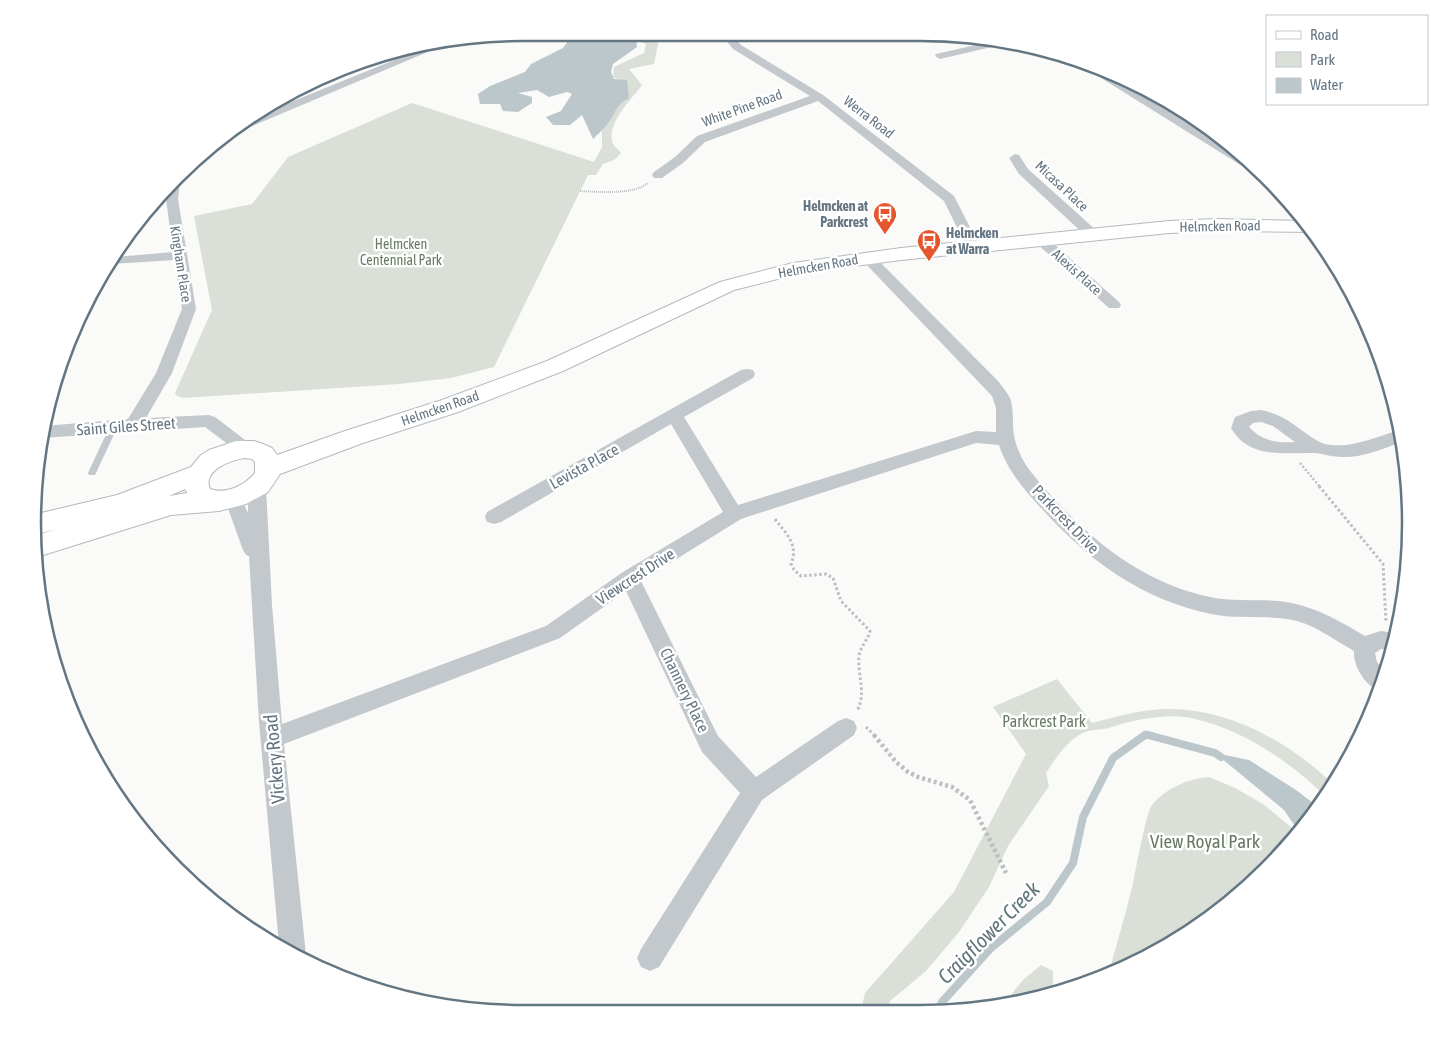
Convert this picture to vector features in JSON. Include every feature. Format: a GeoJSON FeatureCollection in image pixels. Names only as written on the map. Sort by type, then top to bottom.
{"type":"FeatureCollection","features":[{"type":"Feature","properties":{"kind":"main road","name":"Helmcken Road"},"geometry":{"type":"LineString","coordinates":[[253,463],[354,437],[450,406],[555,366],[727,286],[800,267],[1092,234],[1216,225],[1299,227]]}},
{"type":"Feature","properties":{"kind":"main road"},"geometry":{"type":"LineString","coordinates":[[224,500],[202,496],[196,486],[199,474],[210,461],[253,463]]}},
{"type":"Feature","properties":{"kind":"main road"},"geometry":{"type":"LineString","coordinates":[[42,545],[171,505],[224,500],[253,463]]}},
{"type":"Feature","properties":{"kind":"main road"},"geometry":{"type":"LineString","coordinates":[[41,523],[121,504],[199,474]]}},
{"type":"Feature","properties":{"kind":"street","name":"Werra Road"},"geometry":{"type":"LineString","coordinates":[[733,41],[738,46],[819,97],[949,199],[972,247]]}},
{"type":"Feature","properties":{"kind":"street"},"geometry":{"type":"LineString","coordinates":[[940,56],[984,45]]}},
{"type":"Feature","properties":{"kind":"street"},"geometry":{"type":"LineString","coordinates":[[259,120],[420,53]]}},
{"type":"Feature","properties":{"kind":"street"},"geometry":{"type":"LineString","coordinates":[[1120,85],[1222,148]]}},
{"type":"Feature","properties":{"kind":"street","name":"White Pine Road"},"geometry":{"type":"LineString","coordinates":[[658,175],[679,160],[701,139],[819,97]]}},
{"type":"Feature","properties":{"kind":"street","name":"Micasa Place"},"geometry":{"type":"LineString","coordinates":[[1015,158],[1023,171],[1092,234]]}},
{"type":"Feature","properties":{"kind":"street","name":"Kingham Place"},"geometry":{"type":"LineString","coordinates":[[134,424],[164,373],[188,308],[182,255],[172,200],[173,192]]}},
{"type":"Feature","properties":{"kind":"street","name":"Alexis Place"},"geometry":{"type":"LineString","coordinates":[[1041,240],[1114,305]]}},
{"type":"Feature","properties":{"kind":"street"},"geometry":{"type":"LineString","coordinates":[[119,261],[182,255]]}},
{"type":"Feature","properties":{"kind":"street","name":"Parkcrest Drive"},"geometry":{"type":"LineString","coordinates":[[868,258],[993,386],[1002,400],[1009,451],[1024,476],[1081,540],[1108,561],[1144,582],[1177,597],[1210,606],[1239,610],[1298,613],[1319,621],[1366,647]]}},
{"type":"Feature","properties":{"kind":"street","name":"Levista Place"},"geometry":{"type":"LineString","coordinates":[[494,517],[746,374]]}},
{"type":"Feature","properties":{"kind":"street"},"geometry":{"type":"LineString","coordinates":[[674,415],[734,514]]}},
{"type":"Feature","properties":{"kind":"street"},"geometry":{"type":"LineString","coordinates":[[1312,446],[1291,429],[1275,420],[1258,415],[1241,421],[1240,428],[1248,438],[1259,445],[1287,449],[1312,446],[1344,451],[1394,438]]}},
{"type":"Feature","properties":{"kind":"street","name":"Saint Giles Street"},"geometry":{"type":"LineString","coordinates":[[51,431],[134,424],[209,421],[253,463]]}},
{"type":"Feature","properties":{"kind":"street","name":"Viewcrest Drive"},"geometry":{"type":"LineString","coordinates":[[272,738],[553,632],[630,578],[734,514],[976,437],[1006,439]]}},
{"type":"Feature","properties":{"kind":"street","name":"Vickery Road"},"geometry":{"type":"LineString","coordinates":[[253,463],[258,563],[272,738],[292,945]]}},
{"type":"Feature","properties":{"kind":"street","name":"Vickery Road"},"geometry":{"type":"LineString","coordinates":[[224,500],[258,563]]}},
{"type":"Feature","properties":{"kind":"street","name":"Channery Place"},"geometry":{"type":"LineString","coordinates":[[630,578],[710,744],[754,792]]}},
{"type":"Feature","properties":{"kind":"street"},"geometry":{"type":"LineString","coordinates":[[1377,675],[1367,665],[1364,655],[1366,647],[1371,642],[1387,640]]}},
{"type":"Feature","properties":{"kind":"street"},"geometry":{"type":"LineString","coordinates":[[650,958],[754,792],[846,728]]}},
{"type":"Feature","properties":{"kind":"lane"},"geometry":{"type":"LineString","coordinates":[[92,473],[114,426]]}},
{"type":"Feature","properties":{"kind":"path"},"geometry":{"type":"LineString","coordinates":[[580,191],[607,194],[643,187],[658,175]]}},
{"type":"Feature","properties":{"kind":"path"},"geometry":{"type":"LineString","coordinates":[[1287,449],[1383,564],[1386,630],[1388,634]]}},
{"type":"Feature","properties":{"kind":"path"},"geometry":{"type":"LineString","coordinates":[[766,504],[796,546],[796,555],[791,564],[793,570],[799,576],[805,578],[826,574],[833,578],[841,601],[870,631],[859,654],[863,689],[862,703],[846,728]]}},
{"type":"Feature","properties":{"kind":"path"},"geometry":{"type":"LineString","coordinates":[[846,728],[864,726],[875,733],[894,761],[907,772],[926,780],[949,785],[964,793],[975,805],[1006,873]]}},
{"type":"Feature","properties":{"kind":"green space","name":"Helmcken Centennial Park"},"geometry":{"type":"Polygon","coordinates":[[[639,41],[658,41],[654,64],[629,69],[642,85],[621,112],[613,128],[613,144],[621,153],[614,160],[603,164],[596,175],[588,175],[494,367],[451,378],[399,384],[183,398],[177,396],[175,393],[212,310],[194,216],[252,204],[288,157],[412,103],[594,162],[602,147],[602,130],[621,80],[613,77],[614,67],[644,53],[646,44],[639,41]]]}},
{"type":"Feature","properties":{"kind":"green space","name":"Parkcrest Park"},"geometry":{"type":"Polygon","coordinates":[[[1057,679],[1092,723],[1127,714],[1163,709],[1187,710],[1210,714],[1255,730],[1276,741],[1315,768],[1328,779],[1320,792],[1280,758],[1246,738],[1210,723],[1191,718],[1172,716],[1151,718],[1085,732],[1068,744],[1046,773],[1049,786],[1008,846],[989,887],[959,932],[926,971],[890,1001],[889,1005],[862,1005],[865,993],[954,892],[1026,754],[993,707],[1057,679]]]}},
{"type":"Feature","properties":{"kind":"green space","name":"View Royal Park"},"geometry":{"type":"Polygon","coordinates":[[[1209,777],[1235,788],[1263,804],[1292,828],[1261,864],[1238,885],[1188,924],[1133,955],[1111,965],[1130,895],[1147,818],[1152,805],[1170,789],[1193,780],[1209,777]]]}},
{"type":"Feature","properties":{"kind":"green space"},"geometry":{"type":"Polygon","coordinates":[[[1041,965],[1053,971],[1053,986],[1010,996],[1024,979],[1041,965]]]}},
{"type":"Feature","properties":{"kind":"water"},"geometry":{"type":"Polygon","coordinates":[[[568,41],[636,41],[637,47],[613,64],[611,72],[614,79],[627,80],[629,98],[618,107],[611,119],[593,139],[582,115],[570,125],[553,125],[546,117],[561,111],[572,94],[567,92],[549,97],[537,90],[518,93],[532,97],[532,103],[518,112],[503,111],[500,104],[480,104],[478,94],[490,86],[525,72],[531,64],[563,48],[568,41]]]}},
{"type":"Feature","properties":{"kind":"water"},"geometry":{"type":"Polygon","coordinates":[[[1215,753],[1249,760],[1312,802],[1294,825],[1284,810],[1215,753]]]}},
{"type":"Feature","properties":{"kind":"waterway","name":"Craigflower Creek"},"geometry":{"type":"LineString","coordinates":[[941,1004],[990,949],[1047,902],[1073,863],[1083,817],[1113,758],[1145,735]]}},
{"type":"Feature","properties":{"kind":"waterway","name":"Craigflower Creek"},"geometry":{"type":"LineString","coordinates":[[1145,735],[1153,736]]}},
{"type":"Feature","properties":{"kind":"waterway","name":"Craigflower Creek"},"geometry":{"type":"LineString","coordinates":[[1148,735],[1215,753],[1221,757]]}},
{"type":"Feature","properties":{"kind":"place","name":"Helmcken at Parkcrest"},"geometry":{"type":"Point","coordinates":[885,235]}},
{"type":"Feature","properties":{"kind":"place","name":"Helmcken at Warra"},"geometry":{"type":"Point","coordinates":[929,262]}}]}
